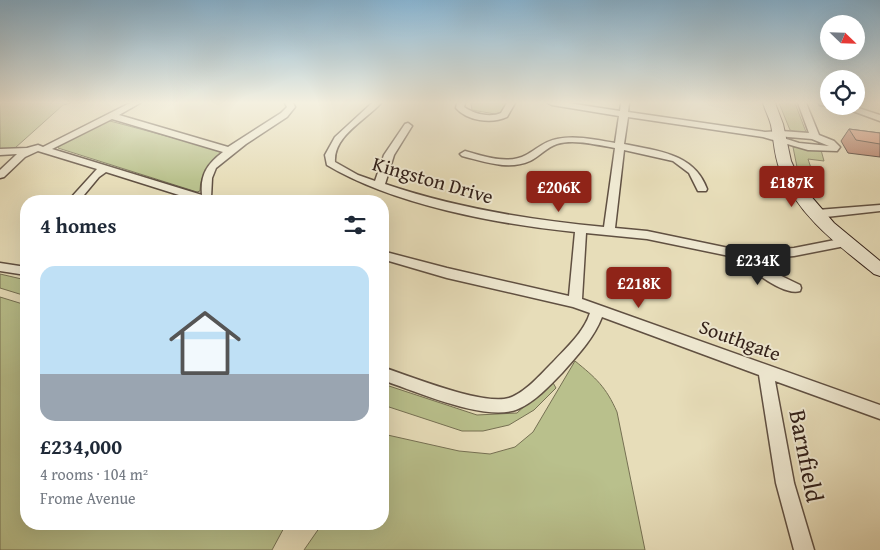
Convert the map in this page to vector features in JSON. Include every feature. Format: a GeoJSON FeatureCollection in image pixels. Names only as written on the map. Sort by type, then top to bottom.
{"type":"FeatureCollection","features":[{"type":"Feature","properties":{"kind":"main road"},"geometry":{"type":"LineString","coordinates":[[773,129],[787,172],[806,202],[846,242],[880,270]]}},
{"type":"Feature","properties":{"kind":"street"},"geometry":{"type":"LineString","coordinates":[[46,149],[87,129]]}},
{"type":"Feature","properties":{"kind":"street"},"geometry":{"type":"LineString","coordinates":[[156,129],[231,150]]}},
{"type":"Feature","properties":{"kind":"street"},"geometry":{"type":"LineString","coordinates":[[207,195],[206,179],[208,171],[231,150],[263,129]]}},
{"type":"Feature","properties":{"kind":"street","name":"Kingston Drive"},"geometry":{"type":"LineString","coordinates":[[349,129],[337,140],[328,158],[330,163],[337,169],[416,198],[490,216],[647,235],[743,255],[794,252],[846,242]]}},
{"type":"Feature","properties":{"kind":"street"},"geometry":{"type":"LineString","coordinates":[[379,185],[389,155],[406,129]]}},
{"type":"Feature","properties":{"kind":"street"},"geometry":{"type":"LineString","coordinates":[[608,231],[622,129]]}},
{"type":"Feature","properties":{"kind":"street"},"geometry":{"type":"LineString","coordinates":[[724,129],[774,136],[834,149],[834,144],[831,142],[816,138],[774,136]]}},
{"type":"Feature","properties":{"kind":"street"},"geometry":{"type":"LineString","coordinates":[[812,129],[816,138]]}},
{"type":"Feature","properties":{"kind":"street"},"geometry":{"type":"LineString","coordinates":[[465,154],[513,162],[526,159],[548,144],[558,141],[581,141],[676,160],[690,166],[698,175],[702,189]]}},
{"type":"Feature","properties":{"kind":"street"},"geometry":{"type":"LineString","coordinates":[[0,152],[26,151],[38,148],[46,149],[190,195]]}},
{"type":"Feature","properties":{"kind":"street"},"geometry":{"type":"LineString","coordinates":[[0,175],[26,151]]}},
{"type":"Feature","properties":{"kind":"street"},"geometry":{"type":"LineString","coordinates":[[526,159],[534,169]]}},
{"type":"Feature","properties":{"kind":"street"},"geometry":{"type":"LineString","coordinates":[[78,195],[95,175],[105,168]]}},
{"type":"Feature","properties":{"kind":"street"},"geometry":{"type":"LineString","coordinates":[[817,214],[880,208]]}},
{"type":"Feature","properties":{"kind":"street"},"geometry":{"type":"LineString","coordinates":[[575,302],[581,228]]}},
{"type":"Feature","properties":{"kind":"street"},"geometry":{"type":"LineString","coordinates":[[743,255],[751,264],[769,277],[795,288]]}},
{"type":"Feature","properties":{"kind":"street","name":"Southgate"},"geometry":{"type":"LineString","coordinates":[[389,257],[447,273],[575,302],[880,412]]}},
{"type":"Feature","properties":{"kind":"street"},"geometry":{"type":"LineString","coordinates":[[0,267],[20,266]]}},
{"type":"Feature","properties":{"kind":"street"},"geometry":{"type":"LineString","coordinates":[[389,375],[478,405],[493,407],[514,404],[533,392],[579,342],[592,324],[598,310]]}},
{"type":"Feature","properties":{"kind":"street","name":"Barnfield"},"geometry":{"type":"LineString","coordinates":[[766,370],[785,483],[804,550]]}},
{"type":"Feature","properties":{"kind":"green space"},"geometry":{"type":"Polygon","coordinates":[[[0,129],[37,129],[15,148],[0,150],[0,129]]]}},
{"type":"Feature","properties":{"kind":"green space"},"geometry":{"type":"Polygon","coordinates":[[[90,129],[139,129],[219,150],[222,153],[206,170],[200,185],[200,191],[197,192],[58,148],[59,144],[90,129]]]}},
{"type":"Feature","properties":{"kind":"green space"},"geometry":{"type":"Polygon","coordinates":[[[805,129],[806,132],[800,133],[790,130],[805,129]]]}},
{"type":"Feature","properties":{"kind":"green space"},"geometry":{"type":"Polygon","coordinates":[[[793,147],[821,150],[824,161],[808,159],[814,177],[802,181],[798,172],[793,147]]]}},
{"type":"Feature","properties":{"kind":"green space"},"geometry":{"type":"Polygon","coordinates":[[[0,274],[20,279],[20,294],[0,288],[0,274]]]}},
{"type":"Feature","properties":{"kind":"green space"},"geometry":{"type":"Polygon","coordinates":[[[0,297],[20,303],[20,530],[283,530],[272,550],[0,550],[0,297]]]}},
{"type":"Feature","properties":{"kind":"green space"},"geometry":{"type":"Polygon","coordinates":[[[575,361],[600,384],[617,412],[645,550],[304,550],[318,530],[389,530],[389,435],[459,451],[490,454],[515,447],[533,432],[575,361]]]}},
{"type":"Feature","properties":{"kind":"green space"},"geometry":{"type":"Polygon","coordinates":[[[552,381],[556,388],[534,410],[509,425],[483,431],[462,431],[389,407],[389,386],[477,415],[517,413],[552,381]]]}},
{"type":"Feature","properties":{"kind":"building"},"geometry":{"type":"Polygon","coordinates":[[[849,129],[880,133],[880,144],[856,140],[849,129]]]}}]}
